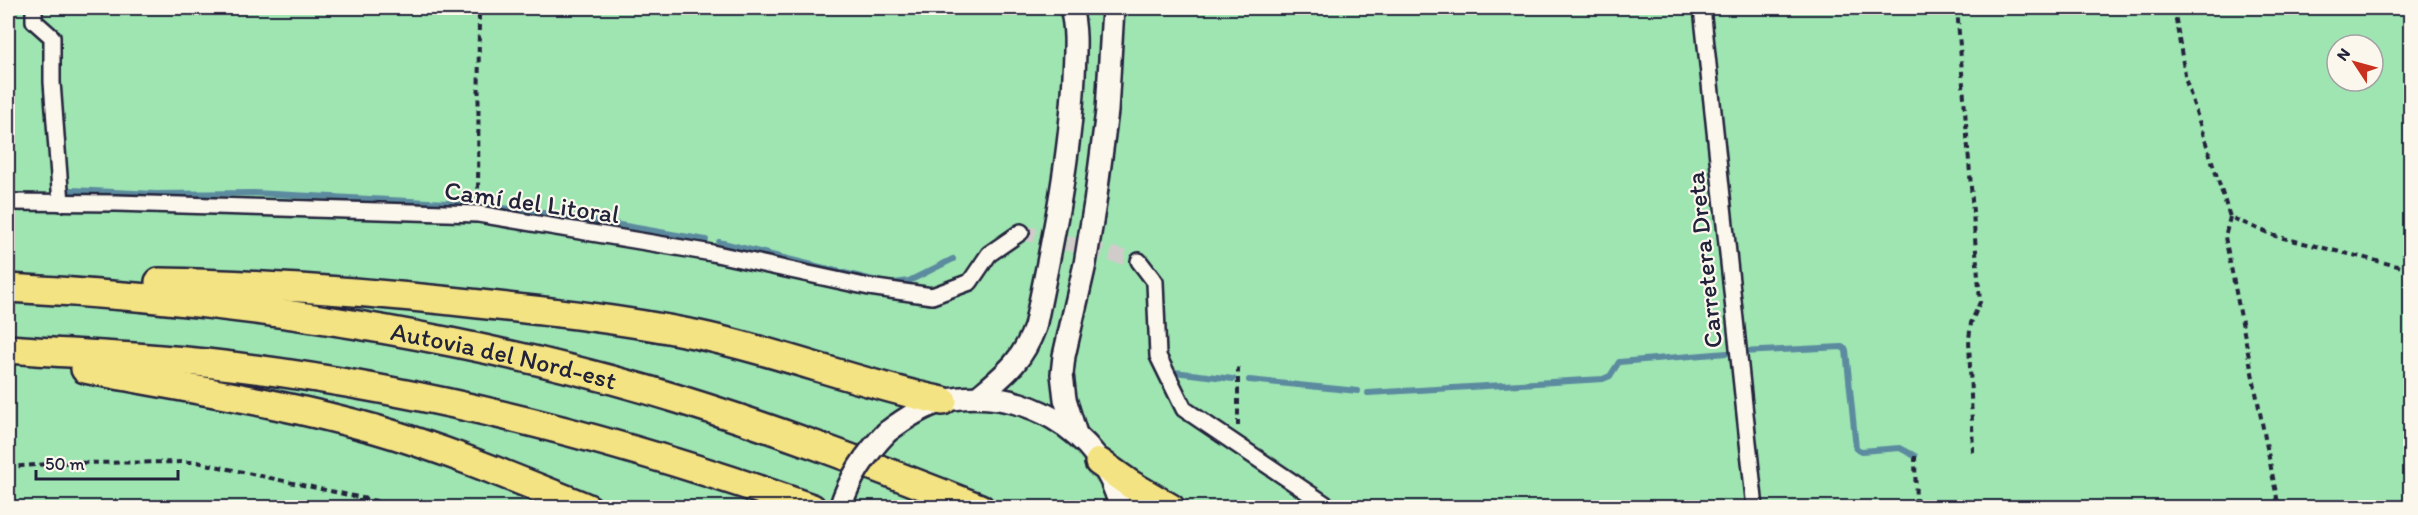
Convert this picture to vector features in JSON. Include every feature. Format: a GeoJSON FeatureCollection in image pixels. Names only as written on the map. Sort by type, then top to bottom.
{"type":"FeatureCollection","features":[{"type":"Feature","properties":{"kind":"highway"},"geometry":{"type":"LineString","coordinates":[[8,287],[92,281],[207,283],[429,299],[583,315],[696,334],[878,386],[943,401]]}},
{"type":"Feature","properties":{"kind":"highway","name":"Autovia del Nord-est"},"geometry":{"type":"LineString","coordinates":[[8,287],[189,301],[297,315],[438,340],[517,357],[648,390],[831,449],[980,507]]}},
{"type":"Feature","properties":{"kind":"highway"},"geometry":{"type":"LineString","coordinates":[[8,352],[332,418],[433,447],[588,507]]}},
{"type":"Feature","properties":{"kind":"highway"},"geometry":{"type":"LineString","coordinates":[[8,352],[205,363],[305,376],[419,397],[530,421],[635,451],[812,507]]}},
{"type":"Feature","properties":{"kind":"highway"},"geometry":{"type":"LineString","coordinates":[[1099,462],[1130,484],[1171,507]]}},
{"type":"Feature","properties":{"kind":"main road"},"geometry":{"type":"LineString","coordinates":[[978,397],[1016,364],[1029,343],[1035,327],[1062,194],[1072,117],[1075,32],[1071,8]]}},
{"type":"Feature","properties":{"kind":"main road"},"geometry":{"type":"LineString","coordinates":[[1076,434],[1065,399],[1062,374],[1095,203],[1107,111],[1113,8]]}},
{"type":"Feature","properties":{"kind":"main road"},"geometry":{"type":"LineString","coordinates":[[840,507],[853,474],[862,459],[887,432],[925,407],[943,401],[978,397],[1009,400],[1026,405],[1044,412],[1076,434],[1091,449],[1099,462],[1120,507]]}},
{"type":"Feature","properties":{"kind":"street"},"geometry":{"type":"LineString","coordinates":[[34,8],[34,21],[52,37],[52,82],[61,203]]}},
{"type":"Feature","properties":{"kind":"street","name":"Carretera Dreta"},"geometry":{"type":"LineString","coordinates":[[1702,8],[1755,507]]}},
{"type":"Feature","properties":{"kind":"street","name":"Camí del Litoral"},"geometry":{"type":"LineString","coordinates":[[8,202],[478,214],[712,253],[869,287],[932,296],[970,282],[988,254],[1021,232]]}},
{"type":"Feature","properties":{"kind":"street"},"geometry":{"type":"LineString","coordinates":[[1139,261],[1155,282],[1158,356],[1184,409],[1331,507]]}},
{"type":"Feature","properties":{"kind":"path"},"geometry":{"type":"LineString","coordinates":[[478,214],[479,8]]}},
{"type":"Feature","properties":{"kind":"path"},"geometry":{"type":"LineString","coordinates":[[1958,8],[1980,302],[1971,323],[1969,339],[1973,452]]}},
{"type":"Feature","properties":{"kind":"path"},"geometry":{"type":"LineString","coordinates":[[2174,8],[2186,81],[2230,217],[2225,237],[2279,507]]}},
{"type":"Feature","properties":{"kind":"path"},"geometry":{"type":"LineString","coordinates":[[2230,217],[2275,236],[2410,269]]}},
{"type":"Feature","properties":{"kind":"path"},"geometry":{"type":"LineString","coordinates":[[1237,445],[1238,367]]}},
{"type":"Feature","properties":{"kind":"path"},"geometry":{"type":"LineString","coordinates":[[1915,456],[1917,507]]}},
{"type":"Feature","properties":{"kind":"path"},"geometry":{"type":"LineString","coordinates":[[8,467],[64,463],[197,462],[408,507]]}},
{"type":"Feature","properties":{"kind":"green space"},"geometry":{"type":"Polygon","coordinates":[[[8,8],[2410,8],[2410,507],[8,507],[8,8]]]}},
{"type":"Feature","properties":{"kind":"waterway"},"geometry":{"type":"LineString","coordinates":[[71,190],[156,194],[254,193],[467,204]]}},
{"type":"Feature","properties":{"kind":"waterway"},"geometry":{"type":"LineString","coordinates":[[485,206],[568,216],[706,240]]}},
{"type":"Feature","properties":{"kind":"waterway"},"geometry":{"type":"LineString","coordinates":[[719,242],[877,281]]}},
{"type":"Feature","properties":{"kind":"waterway"},"geometry":{"type":"LineString","coordinates":[[887,284],[909,281],[953,259]]}},
{"type":"Feature","properties":{"kind":"waterway"},"geometry":{"type":"LineString","coordinates":[[1741,352],[1842,347],[1846,350],[1856,448],[1861,451],[1900,448],[1915,456]]}},
{"type":"Feature","properties":{"kind":"waterway"},"geometry":{"type":"LineString","coordinates":[[1368,393],[1603,379],[1610,376],[1619,362],[1727,353]]}},
{"type":"Feature","properties":{"kind":"waterway"},"geometry":{"type":"LineString","coordinates":[[1174,372],[1233,379]]}},
{"type":"Feature","properties":{"kind":"waterway"},"geometry":{"type":"LineString","coordinates":[[1249,380],[1358,391]]}},
{"type":"Feature","properties":{"kind":"tunnel"},"geometry":{"type":"LineString","coordinates":[[1021,232],[1139,261]]}}]}
